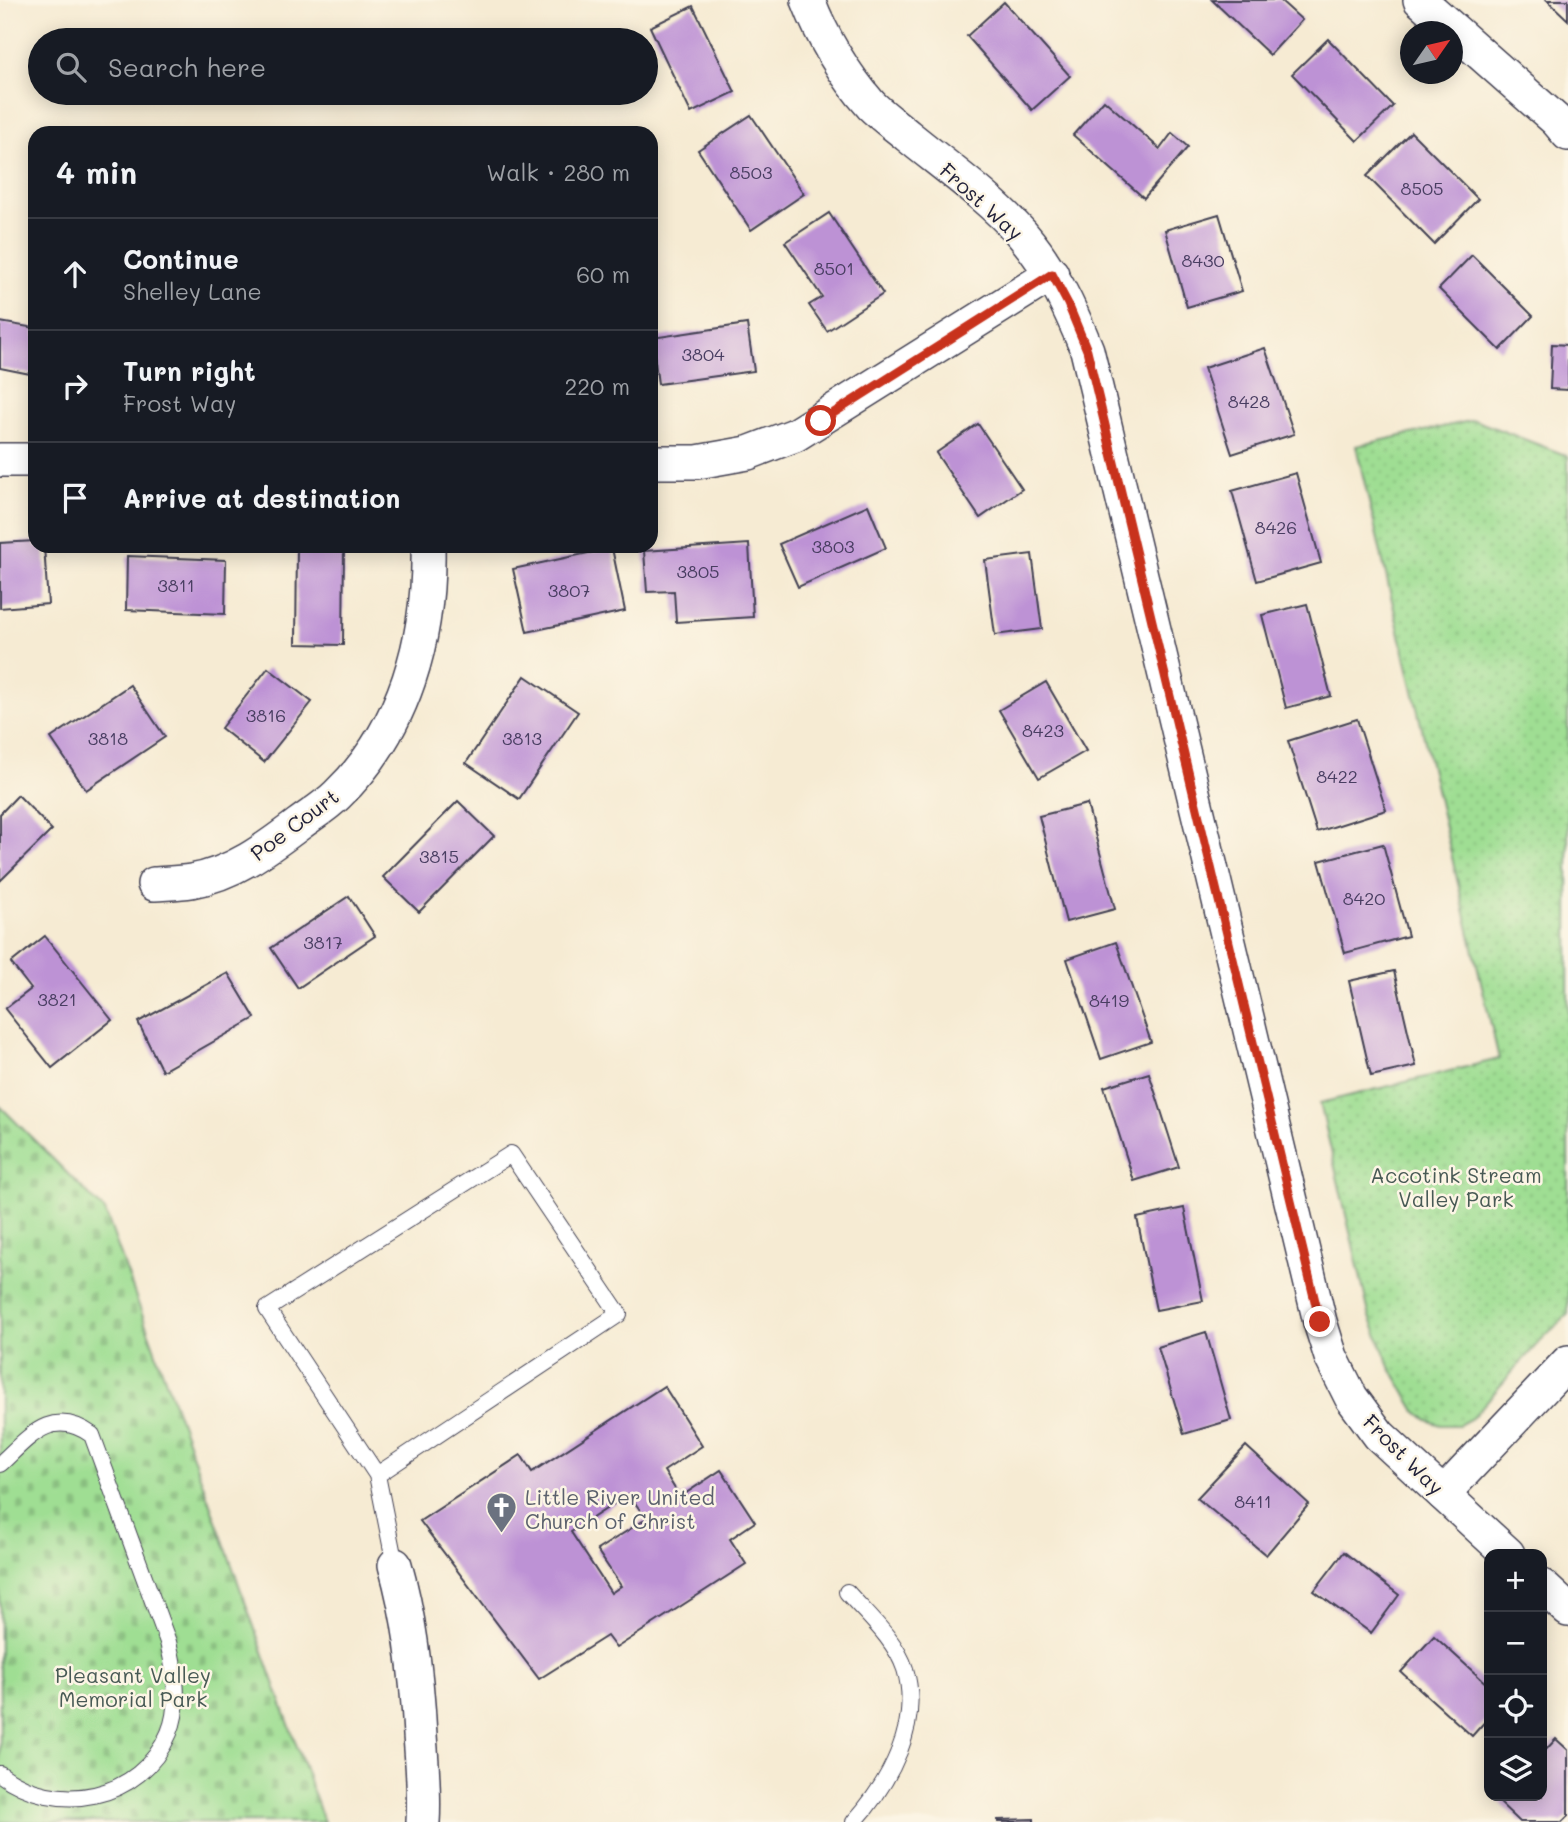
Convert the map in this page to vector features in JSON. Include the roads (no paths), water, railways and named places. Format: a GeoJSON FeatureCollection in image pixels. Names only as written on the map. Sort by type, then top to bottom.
{"type":"FeatureCollection","features":[{"type":"Feature","properties":{"kind":"street","name":"Frost Way"},"geometry":{"type":"LineString","coordinates":[[808,0],[821,35],[873,107],[991,204],[1021,234],[1052,274],[1068,304],[1087,350],[1320,1322],[1331,1357],[1351,1397],[1379,1435],[1503,1549]]}},
{"type":"Feature","properties":{"kind":"street"},"geometry":{"type":"LineString","coordinates":[[1420,0],[1557,121],[1568,134]]}},
{"type":"Feature","properties":{"kind":"street"},"geometry":{"type":"LineString","coordinates":[[658,463],[697,463],[748,453],[795,435],[1052,274]]}},
{"type":"Feature","properties":{"kind":"street"},"geometry":{"type":"LineString","coordinates":[[0,460],[28,460]]}},
{"type":"Feature","properties":{"kind":"street","name":"Poe Court"},"geometry":{"type":"LineString","coordinates":[[154,884],[191,881],[229,870],[264,851],[337,795],[370,756],[396,714],[414,670],[423,628],[428,553]]}},
{"type":"Feature","properties":{"kind":"street"},"geometry":{"type":"LineString","coordinates":[[1443,1494],[1568,1362]]}},
{"type":"Feature","properties":{"kind":"street"},"geometry":{"type":"LineString","coordinates":[[395,1564],[407,1608],[417,1674],[424,1822]]}},
{"type":"Feature","properties":{"kind":"street"},"geometry":{"type":"LineString","coordinates":[[1547,1591],[1568,1610]]}},
{"type":"Feature","properties":{"kind":"lane"},"geometry":{"type":"LineString","coordinates":[[377,1475],[619,1314],[510,1154],[267,1309],[377,1475],[395,1564]]}},
{"type":"Feature","properties":{"kind":"lane"},"geometry":{"type":"LineString","coordinates":[[0,1464],[38,1429],[53,1423],[79,1426],[92,1435],[168,1642],[173,1664],[176,1705],[170,1732],[156,1757],[135,1777],[107,1792],[74,1799],[47,1796],[0,1774]]}},
{"type":"Feature","properties":{"kind":"lane"},"geometry":{"type":"LineString","coordinates":[[847,1592],[890,1641],[905,1668],[908,1686],[908,1718],[900,1749],[888,1775],[854,1822]]}},
{"type":"Feature","properties":{"kind":"place","name":"Little River United Church of Christ"},"geometry":{"type":"Point","coordinates":[502,1535]}},
{"type":"Feature","properties":{"kind":"park label","name":"Accotink Stream Valley Park"},"geometry":{"type":"Point","coordinates":[1456,1186]}},
{"type":"Feature","properties":{"kind":"park label","name":"Pleasant Valley Memorial Park"},"geometry":{"type":"Point","coordinates":[133,1686]}}]}
